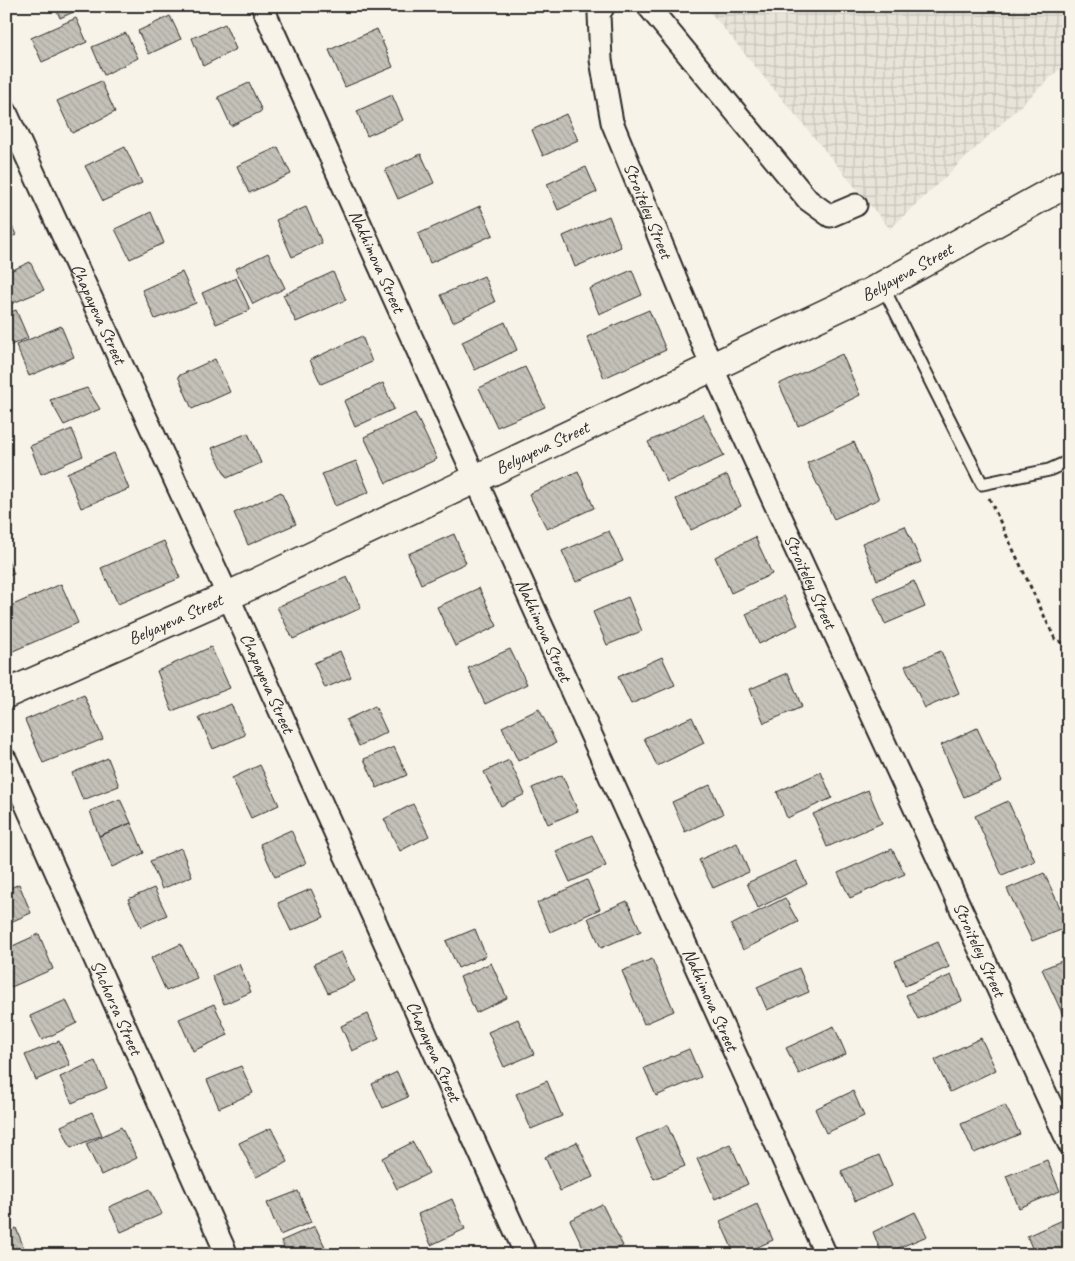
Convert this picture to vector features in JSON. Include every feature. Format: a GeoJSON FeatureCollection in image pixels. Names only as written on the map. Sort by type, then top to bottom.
{"type":"FeatureCollection","features":[{"type":"Feature","properties":{"kind":"main road","name":"Belyayeva Street"},"geometry":{"type":"LineString","coordinates":[[6,694],[228,596],[712,367],[882,285],[1069,182]]}},
{"type":"Feature","properties":{"kind":"street","name":"Nakhimova Street"},"geometry":{"type":"LineString","coordinates":[[262,6],[477,478],[826,1255]]}},
{"type":"Feature","properties":{"kind":"street","name":"Stroiteley Street"},"geometry":{"type":"LineString","coordinates":[[604,6],[599,14],[601,60],[612,122],[712,367],[1069,1144]]}},
{"type":"Feature","properties":{"kind":"street"},"geometry":{"type":"LineString","coordinates":[[648,6],[808,200],[830,216],[856,205]]}},
{"type":"Feature","properties":{"kind":"street","name":"Chapayeva Street"},"geometry":{"type":"LineString","coordinates":[[6,112],[228,596],[526,1255]]}},
{"type":"Feature","properties":{"kind":"street","name":"Shchorsa Street"},"geometry":{"type":"LineString","coordinates":[[6,760],[227,1255]]}},
{"type":"Feature","properties":{"kind":"lane"},"geometry":{"type":"LineString","coordinates":[[882,285],[982,484],[1049,470],[1069,461]]}},
{"type":"Feature","properties":{"kind":"path"},"geometry":{"type":"LineString","coordinates":[[982,484],[1055,639],[1069,646]]}},
{"type":"Feature","properties":{"kind":"shaded area"},"geometry":{"type":"Polygon","coordinates":[[[705,6],[1069,6],[1069,60],[890,229],[705,6]]]}},
{"type":"Feature","properties":{"kind":"building"},"geometry":{"type":"Polygon","coordinates":[[[55,6],[87,6],[60,18],[55,6]]]}},
{"type":"Feature","properties":{"kind":"building"},"geometry":{"type":"Polygon","coordinates":[[[309,6],[324,6],[311,12],[309,6]]]}},
{"type":"Feature","properties":{"kind":"building"},"geometry":{"type":"Polygon","coordinates":[[[170,16],[181,39],[149,54],[138,31],[170,16]]]}},
{"type":"Feature","properties":{"kind":"building"},"geometry":{"type":"Polygon","coordinates":[[[76,18],[87,42],[42,62],[31,38],[76,18]]]}},
{"type":"Feature","properties":{"kind":"building"},"geometry":{"type":"Polygon","coordinates":[[[225,24],[236,49],[203,66],[192,38],[225,24]]]}},
{"type":"Feature","properties":{"kind":"building"},"geometry":{"type":"Polygon","coordinates":[[[377,29],[393,67],[345,87],[329,50],[377,29]]]}},
{"type":"Feature","properties":{"kind":"building"},"geometry":{"type":"Polygon","coordinates":[[[126,33],[138,58],[104,75],[92,47],[126,33]]]}},
{"type":"Feature","properties":{"kind":"building"},"geometry":{"type":"Polygon","coordinates":[[[101,81],[115,112],[72,133],[57,101],[101,81]]]}},
{"type":"Feature","properties":{"kind":"building"},"geometry":{"type":"Polygon","coordinates":[[[249,83],[262,111],[231,126],[218,97],[249,83]]]}},
{"type":"Feature","properties":{"kind":"building"},"geometry":{"type":"Polygon","coordinates":[[[392,95],[403,120],[367,136],[357,111],[392,95]]]}},
{"type":"Feature","properties":{"kind":"building"},"geometry":{"type":"Polygon","coordinates":[[[566,114],[578,140],[543,156],[532,130],[566,114]]]}},
{"type":"Feature","properties":{"kind":"building"},"geometry":{"type":"Polygon","coordinates":[[[125,147],[142,183],[103,201],[85,166],[125,147]]]}},
{"type":"Feature","properties":{"kind":"building"},"geometry":{"type":"Polygon","coordinates":[[[278,147],[291,174],[249,193],[237,166],[278,147]]]}},
{"type":"Feature","properties":{"kind":"building"},"geometry":{"type":"Polygon","coordinates":[[[421,154],[434,183],[398,199],[385,170],[421,154]]]}},
{"type":"Feature","properties":{"kind":"building"},"geometry":{"type":"Polygon","coordinates":[[[586,167],[597,192],[558,210],[547,184],[586,167]]]}},
{"type":"Feature","properties":{"kind":"building"},"geometry":{"type":"Polygon","coordinates":[[[480,206],[493,235],[430,263],[418,234],[480,206]]]}},
{"type":"Feature","properties":{"kind":"building"},"geometry":{"type":"Polygon","coordinates":[[[306,207],[322,243],[292,257],[276,220],[306,207]]]}},
{"type":"Feature","properties":{"kind":"building"},"geometry":{"type":"Polygon","coordinates":[[[151,212],[164,243],[130,259],[115,229],[151,212]]]}},
{"type":"Feature","properties":{"kind":"building"},"geometry":{"type":"Polygon","coordinates":[[[6,213],[16,235],[6,239],[6,213]]]}},
{"type":"Feature","properties":{"kind":"building"},"geometry":{"type":"Polygon","coordinates":[[[609,216],[621,247],[575,267],[563,236],[609,216]]]}},
{"type":"Feature","properties":{"kind":"building"},"geometry":{"type":"Polygon","coordinates":[[[268,253],[285,288],[253,304],[235,269],[268,253]]]}},
{"type":"Feature","properties":{"kind":"building"},"geometry":{"type":"Polygon","coordinates":[[[30,262],[44,290],[6,306],[6,273],[30,262]]]}},
{"type":"Feature","properties":{"kind":"building"},"geometry":{"type":"Polygon","coordinates":[[[632,270],[642,295],[599,314],[589,289],[632,270]]]}},
{"type":"Feature","properties":{"kind":"building"},"geometry":{"type":"Polygon","coordinates":[[[182,272],[196,303],[155,319],[142,290],[182,272]]]}},
{"type":"Feature","properties":{"kind":"building"},"geometry":{"type":"Polygon","coordinates":[[[333,272],[346,300],[296,322],[283,295],[333,272]]]}},
{"type":"Feature","properties":{"kind":"building"},"geometry":{"type":"Polygon","coordinates":[[[484,276],[495,302],[453,322],[441,295],[484,276]]]}},
{"type":"Feature","properties":{"kind":"building"},"geometry":{"type":"Polygon","coordinates":[[[236,278],[250,310],[216,324],[202,293],[236,278]]]}},
{"type":"Feature","properties":{"kind":"building"},"geometry":{"type":"Polygon","coordinates":[[[16,310],[28,338],[6,347],[6,314],[16,310]]]}},
{"type":"Feature","properties":{"kind":"building"},"geometry":{"type":"Polygon","coordinates":[[[649,310],[666,350],[604,378],[587,337],[649,310]]]}},
{"type":"Feature","properties":{"kind":"building"},"geometry":{"type":"Polygon","coordinates":[[[505,322],[517,350],[475,370],[462,342],[505,322]]]}},
{"type":"Feature","properties":{"kind":"building"},"geometry":{"type":"Polygon","coordinates":[[[61,326],[74,357],[29,376],[16,345],[61,326]]]}},
{"type":"Feature","properties":{"kind":"building"},"geometry":{"type":"Polygon","coordinates":[[[362,336],[372,362],[321,384],[310,360],[362,336]]]}},
{"type":"Feature","properties":{"kind":"building"},"geometry":{"type":"Polygon","coordinates":[[[842,354],[860,395],[798,426],[779,384],[842,354]]]}},
{"type":"Feature","properties":{"kind":"building"},"geometry":{"type":"Polygon","coordinates":[[[215,359],[230,392],[192,409],[178,376],[215,359]]]}},
{"type":"Feature","properties":{"kind":"building"},"geometry":{"type":"Polygon","coordinates":[[[525,367],[545,407],[497,427],[479,388],[525,367]]]}},
{"type":"Feature","properties":{"kind":"building"},"geometry":{"type":"Polygon","coordinates":[[[383,383],[394,409],[355,427],[344,401],[383,383]]]}},
{"type":"Feature","properties":{"kind":"building"},"geometry":{"type":"Polygon","coordinates":[[[87,388],[100,409],[64,425],[50,400],[87,388]]]}},
{"type":"Feature","properties":{"kind":"building"},"geometry":{"type":"Polygon","coordinates":[[[415,413],[437,459],[386,483],[364,437],[415,413]]]}},
{"type":"Feature","properties":{"kind":"building"},"geometry":{"type":"Polygon","coordinates":[[[703,414],[724,456],[667,482],[648,442],[703,414]]]}},
{"type":"Feature","properties":{"kind":"building"},"geometry":{"type":"Polygon","coordinates":[[[72,429],[83,456],[41,474],[30,446],[72,429]]]}},
{"type":"Feature","properties":{"kind":"building"},"geometry":{"type":"Polygon","coordinates":[[[248,433],[261,463],[227,478],[212,448],[248,433]]]}},
{"type":"Feature","properties":{"kind":"building"},"geometry":{"type":"Polygon","coordinates":[[[854,442],[879,499],[834,519],[807,463],[854,442]]]}},
{"type":"Feature","properties":{"kind":"building"},"geometry":{"type":"Polygon","coordinates":[[[114,453],[129,489],[81,508],[67,473],[114,453]]]}},
{"type":"Feature","properties":{"kind":"building"},"geometry":{"type":"Polygon","coordinates":[[[356,461],[369,492],[335,506],[322,474],[356,461]]]}},
{"type":"Feature","properties":{"kind":"building"},"geometry":{"type":"Polygon","coordinates":[[[578,471],[594,508],[547,529],[529,494],[578,471]]]}},
{"type":"Feature","properties":{"kind":"building"},"geometry":{"type":"Polygon","coordinates":[[[727,475],[741,506],[691,530],[676,499],[727,475]]]}},
{"type":"Feature","properties":{"kind":"building"},"geometry":{"type":"Polygon","coordinates":[[[281,492],[296,524],[248,545],[234,513],[281,492]]]}},
{"type":"Feature","properties":{"kind":"building"},"geometry":{"type":"Polygon","coordinates":[[[905,526],[921,562],[877,580],[862,543],[905,526]]]}},
{"type":"Feature","properties":{"kind":"building"},"geometry":{"type":"Polygon","coordinates":[[[609,531],[623,561],[576,582],[562,551],[609,531]]]}},
{"type":"Feature","properties":{"kind":"building"},"geometry":{"type":"Polygon","coordinates":[[[454,534],[466,563],[421,584],[408,554],[454,534]]]}},
{"type":"Feature","properties":{"kind":"building"},"geometry":{"type":"Polygon","coordinates":[[[755,537],[772,574],[731,593],[715,557],[755,537]]]}},
{"type":"Feature","properties":{"kind":"building"},"geometry":{"type":"Polygon","coordinates":[[[164,541],[180,578],[118,604],[101,568],[164,541]]]}},
{"type":"Feature","properties":{"kind":"building"},"geometry":{"type":"Polygon","coordinates":[[[6,556],[14,574],[6,577],[6,556]]]}},
{"type":"Feature","properties":{"kind":"building"},"geometry":{"type":"Polygon","coordinates":[[[347,577],[361,608],[293,639],[277,607],[347,577]]]}},
{"type":"Feature","properties":{"kind":"building"},"geometry":{"type":"Polygon","coordinates":[[[914,581],[925,607],[885,624],[874,598],[914,581]]]}},
{"type":"Feature","properties":{"kind":"building"},"geometry":{"type":"Polygon","coordinates":[[[61,584],[78,623],[6,654],[6,608],[61,584]]]}},
{"type":"Feature","properties":{"kind":"building"},"geometry":{"type":"Polygon","coordinates":[[[479,588],[497,626],[455,646],[437,607],[479,588]]]}},
{"type":"Feature","properties":{"kind":"building"},"geometry":{"type":"Polygon","coordinates":[[[784,596],[798,625],[759,644],[746,614],[784,596]]]}},
{"type":"Feature","properties":{"kind":"building"},"geometry":{"type":"Polygon","coordinates":[[[628,597],[642,631],[607,645],[593,612],[628,597]]]}},
{"type":"Feature","properties":{"kind":"building"},"geometry":{"type":"Polygon","coordinates":[[[211,647],[230,688],[172,711],[157,671],[211,647]]]}},
{"type":"Feature","properties":{"kind":"building"},"geometry":{"type":"Polygon","coordinates":[[[510,649],[527,684],[485,704],[468,668],[510,649]]]}},
{"type":"Feature","properties":{"kind":"building"},"geometry":{"type":"Polygon","coordinates":[[[340,651],[351,677],[325,688],[314,663],[340,651]]]}},
{"type":"Feature","properties":{"kind":"building"},"geometry":{"type":"Polygon","coordinates":[[[941,651],[959,693],[925,708],[905,666],[941,651]]]}},
{"type":"Feature","properties":{"kind":"building"},"geometry":{"type":"Polygon","coordinates":[[[662,657],[675,685],[631,704],[618,677],[662,657]]]}},
{"type":"Feature","properties":{"kind":"building"},"geometry":{"type":"Polygon","coordinates":[[[788,673],[802,707],[764,723],[750,689],[788,673]]]}},
{"type":"Feature","properties":{"kind":"building"},"geometry":{"type":"Polygon","coordinates":[[[84,695],[103,739],[43,763],[25,720],[84,695]]]}},
{"type":"Feature","properties":{"kind":"building"},"geometry":{"type":"Polygon","coordinates":[[[231,704],[245,735],[213,749],[199,718],[231,704]]]}},
{"type":"Feature","properties":{"kind":"building"},"geometry":{"type":"Polygon","coordinates":[[[375,706],[387,732],[359,746],[346,720],[375,706]]]}},
{"type":"Feature","properties":{"kind":"building"},"geometry":{"type":"Polygon","coordinates":[[[539,709],[556,743],[518,761],[502,727],[539,709]]]}},
{"type":"Feature","properties":{"kind":"building"},"geometry":{"type":"Polygon","coordinates":[[[692,717],[704,743],[657,766],[644,738],[692,717]]]}},
{"type":"Feature","properties":{"kind":"building"},"geometry":{"type":"Polygon","coordinates":[[[977,728],[1002,781],[964,797],[941,745],[977,728]]]}},
{"type":"Feature","properties":{"kind":"building"},"geometry":{"type":"Polygon","coordinates":[[[394,747],[407,775],[377,788],[364,759],[394,747]]]}},
{"type":"Feature","properties":{"kind":"building"},"geometry":{"type":"Polygon","coordinates":[[[108,758],[119,786],[83,800],[72,773],[108,758]]]}},
{"type":"Feature","properties":{"kind":"building"},"geometry":{"type":"Polygon","coordinates":[[[509,760],[525,794],[501,806],[484,772],[509,760]]]}},
{"type":"Feature","properties":{"kind":"building"},"geometry":{"type":"Polygon","coordinates":[[[260,765],[279,805],[251,818],[232,778],[260,765]]]}},
{"type":"Feature","properties":{"kind":"building"},"geometry":{"type":"Polygon","coordinates":[[[821,772],[832,798],[787,818],[777,792],[821,772]]]}},
{"type":"Feature","properties":{"kind":"building"},"geometry":{"type":"Polygon","coordinates":[[[562,775],[578,811],[548,824],[532,788],[562,775]]]}},
{"type":"Feature","properties":{"kind":"building"},"geometry":{"type":"Polygon","coordinates":[[[710,785],[723,814],[685,832],[672,802],[710,785]]]}},
{"type":"Feature","properties":{"kind":"building"},"geometry":{"type":"Polygon","coordinates":[[[868,790],[882,823],[827,847],[813,814],[868,790]]]}},
{"type":"Feature","properties":{"kind":"building"},"geometry":{"type":"Polygon","coordinates":[[[120,799],[131,823],[99,836],[90,811],[120,799]]]}},
{"type":"Feature","properties":{"kind":"building"},"geometry":{"type":"Polygon","coordinates":[[[1008,801],[1035,861],[1002,875],[975,816],[1008,801]]]}},
{"type":"Feature","properties":{"kind":"building"},"geometry":{"type":"Polygon","coordinates":[[[413,804],[429,836],[400,851],[384,819],[413,804]]]}},
{"type":"Feature","properties":{"kind":"building"},"geometry":{"type":"Polygon","coordinates":[[[131,823],[144,853],[112,867],[99,836],[131,823]]]}},
{"type":"Feature","properties":{"kind":"building"},"geometry":{"type":"Polygon","coordinates":[[[291,830],[306,863],[275,877],[260,844],[291,830]]]}},
{"type":"Feature","properties":{"kind":"building"},"geometry":{"type":"Polygon","coordinates":[[[592,835],[606,866],[570,882],[556,851],[592,835]]]}},
{"type":"Feature","properties":{"kind":"building"},"geometry":{"type":"Polygon","coordinates":[[[737,843],[749,872],[713,888],[699,860],[737,843]]]}},
{"type":"Feature","properties":{"kind":"building"},"geometry":{"type":"Polygon","coordinates":[[[181,848],[192,876],[162,889],[150,861],[181,848]]]}},
{"type":"Feature","properties":{"kind":"building"},"geometry":{"type":"Polygon","coordinates":[[[892,849],[905,874],[850,898],[838,873],[892,849]]]}},
{"type":"Feature","properties":{"kind":"building"},"geometry":{"type":"Polygon","coordinates":[[[796,861],[807,884],[758,908],[747,883],[796,861]]]}},
{"type":"Feature","properties":{"kind":"building"},"geometry":{"type":"Polygon","coordinates":[[[1044,873],[1069,927],[1032,941],[1007,889],[1044,873]]]}},
{"type":"Feature","properties":{"kind":"building"},"geometry":{"type":"Polygon","coordinates":[[[587,880],[600,909],[550,932],[537,903],[587,880]]]}},
{"type":"Feature","properties":{"kind":"building"},"geometry":{"type":"Polygon","coordinates":[[[19,884],[31,913],[6,924],[6,890],[19,884]]]}},
{"type":"Feature","properties":{"kind":"building"},"geometry":{"type":"Polygon","coordinates":[[[154,888],[167,915],[141,927],[128,899],[154,888]]]}},
{"type":"Feature","properties":{"kind":"building"},"geometry":{"type":"Polygon","coordinates":[[[311,889],[324,917],[291,931],[278,903],[311,889]]]}},
{"type":"Feature","properties":{"kind":"building"},"geometry":{"type":"Polygon","coordinates":[[[785,898],[798,922],[743,950],[731,925],[785,898]]]}},
{"type":"Feature","properties":{"kind":"building"},"geometry":{"type":"Polygon","coordinates":[[[627,901],[641,931],[601,948],[588,918],[627,901]]]}},
{"type":"Feature","properties":{"kind":"building"},"geometry":{"type":"Polygon","coordinates":[[[475,929],[486,956],[458,968],[446,941],[475,929]]]}},
{"type":"Feature","properties":{"kind":"building"},"geometry":{"type":"Polygon","coordinates":[[[39,934],[53,969],[9,988],[6,981],[6,949],[39,934]]]}},
{"type":"Feature","properties":{"kind":"building"},"geometry":{"type":"Polygon","coordinates":[[[938,942],[949,967],[905,986],[895,961],[938,942]]]}},
{"type":"Feature","properties":{"kind":"building"},"geometry":{"type":"Polygon","coordinates":[[[181,944],[197,978],[166,991],[151,958],[181,944]]]}},
{"type":"Feature","properties":{"kind":"building"},"geometry":{"type":"Polygon","coordinates":[[[341,952],[355,981],[328,993],[314,964],[341,952]]]}},
{"type":"Feature","properties":{"kind":"building"},"geometry":{"type":"Polygon","coordinates":[[[1069,958],[1069,1023],[1067,1024],[1042,969],[1069,958]]]}},
{"type":"Feature","properties":{"kind":"building"},"geometry":{"type":"Polygon","coordinates":[[[652,959],[674,1011],[644,1024],[622,971],[652,959]]]}},
{"type":"Feature","properties":{"kind":"building"},"geometry":{"type":"Polygon","coordinates":[[[491,963],[507,998],[476,1013],[460,977],[491,963]]]}},
{"type":"Feature","properties":{"kind":"building"},"geometry":{"type":"Polygon","coordinates":[[[239,964],[251,992],[224,1004],[212,976],[239,964]]]}},
{"type":"Feature","properties":{"kind":"building"},"geometry":{"type":"Polygon","coordinates":[[[799,968],[809,992],[767,1010],[757,987],[799,968]]]}},
{"type":"Feature","properties":{"kind":"building"},"geometry":{"type":"Polygon","coordinates":[[[951,975],[962,1001],[918,1019],[906,995],[951,975]]]}},
{"type":"Feature","properties":{"kind":"building"},"geometry":{"type":"Polygon","coordinates":[[[66,1000],[77,1023],[42,1040],[30,1016],[66,1000]]]}},
{"type":"Feature","properties":{"kind":"building"},"geometry":{"type":"Polygon","coordinates":[[[214,1004],[228,1035],[193,1051],[179,1019],[214,1004]]]}},
{"type":"Feature","properties":{"kind":"building"},"geometry":{"type":"Polygon","coordinates":[[[368,1014],[379,1039],[352,1051],[341,1026],[368,1014]]]}},
{"type":"Feature","properties":{"kind":"building"},"geometry":{"type":"Polygon","coordinates":[[[518,1019],[534,1054],[504,1067],[488,1032],[518,1019]]]}},
{"type":"Feature","properties":{"kind":"building"},"geometry":{"type":"Polygon","coordinates":[[[834,1026],[846,1054],[799,1074],[786,1048],[834,1026]]]}},
{"type":"Feature","properties":{"kind":"building"},"geometry":{"type":"Polygon","coordinates":[[[981,1038],[996,1070],[950,1092],[935,1060],[981,1038]]]}},
{"type":"Feature","properties":{"kind":"building"},"geometry":{"type":"Polygon","coordinates":[[[59,1041],[70,1065],[36,1080],[25,1055],[59,1041]]]}},
{"type":"Feature","properties":{"kind":"building"},"geometry":{"type":"Polygon","coordinates":[[[689,1049],[701,1077],[656,1096],[644,1068],[689,1049]]]}},
{"type":"Feature","properties":{"kind":"building"},"geometry":{"type":"Polygon","coordinates":[[[95,1061],[107,1088],[72,1103],[60,1077],[95,1061]]]}},
{"type":"Feature","properties":{"kind":"building"},"geometry":{"type":"Polygon","coordinates":[[[241,1066],[253,1093],[219,1108],[207,1080],[241,1066]]]}},
{"type":"Feature","properties":{"kind":"building"},"geometry":{"type":"Polygon","coordinates":[[[397,1072],[408,1097],[383,1108],[372,1084],[397,1072]]]}},
{"type":"Feature","properties":{"kind":"building"},"geometry":{"type":"Polygon","coordinates":[[[547,1081],[562,1116],[531,1129],[516,1094],[547,1081]]]}},
{"type":"Feature","properties":{"kind":"building"},"geometry":{"type":"Polygon","coordinates":[[[853,1091],[864,1116],[826,1133],[815,1109],[853,1091]]]}},
{"type":"Feature","properties":{"kind":"building"},"geometry":{"type":"Polygon","coordinates":[[[1005,1105],[1020,1134],[974,1153],[961,1124],[1005,1105]]]}},
{"type":"Feature","properties":{"kind":"building"},"geometry":{"type":"Polygon","coordinates":[[[92,1112],[102,1135],[71,1148],[61,1126],[92,1112]]]}},
{"type":"Feature","properties":{"kind":"building"},"geometry":{"type":"Polygon","coordinates":[[[667,1125],[685,1166],[654,1179],[636,1139],[667,1125]]]}},
{"type":"Feature","properties":{"kind":"building"},"geometry":{"type":"Polygon","coordinates":[[[121,1127],[137,1158],[101,1175],[86,1144],[121,1127]]]}},
{"type":"Feature","properties":{"kind":"building"},"geometry":{"type":"Polygon","coordinates":[[[271,1128],[288,1162],[256,1177],[239,1143],[271,1128]]]}},
{"type":"Feature","properties":{"kind":"building"},"geometry":{"type":"Polygon","coordinates":[[[413,1142],[429,1173],[397,1189],[382,1158],[413,1142]]]}},
{"type":"Feature","properties":{"kind":"building"},"geometry":{"type":"Polygon","coordinates":[[[577,1142],[593,1177],[560,1191],[545,1157],[577,1142]]]}},
{"type":"Feature","properties":{"kind":"building"},"geometry":{"type":"Polygon","coordinates":[[[730,1144],[748,1184],[715,1199],[697,1159],[730,1144]]]}},
{"type":"Feature","properties":{"kind":"building"},"geometry":{"type":"Polygon","coordinates":[[[879,1155],[892,1186],[855,1201],[841,1171],[879,1155]]]}},
{"type":"Feature","properties":{"kind":"building"},"geometry":{"type":"Polygon","coordinates":[[[1047,1160],[1060,1191],[1019,1208],[1006,1176],[1047,1160]]]}},
{"type":"Feature","properties":{"kind":"building"},"geometry":{"type":"Polygon","coordinates":[[[150,1189],[162,1214],[121,1232],[109,1207],[150,1189]]]}},
{"type":"Feature","properties":{"kind":"building"},"geometry":{"type":"Polygon","coordinates":[[[298,1191],[311,1222],[280,1235],[267,1203],[298,1191]]]}},
{"type":"Feature","properties":{"kind":"building"},"geometry":{"type":"Polygon","coordinates":[[[452,1199],[465,1229],[431,1245],[418,1214],[452,1199]]]}},
{"type":"Feature","properties":{"kind":"building"},"geometry":{"type":"Polygon","coordinates":[[[602,1204],[623,1246],[605,1255],[587,1255],[570,1220],[602,1204]]]}},
{"type":"Feature","properties":{"kind":"building"},"geometry":{"type":"Polygon","coordinates":[[[757,1204],[773,1240],[741,1255],[735,1255],[720,1221],[757,1204]]]}},
{"type":"Feature","properties":{"kind":"building"},"geometry":{"type":"Polygon","coordinates":[[[915,1212],[927,1236],[882,1255],[873,1232],[915,1212]]]}},
{"type":"Feature","properties":{"kind":"building"},"geometry":{"type":"Polygon","coordinates":[[[1065,1219],[1069,1230],[1069,1249],[1055,1255],[1035,1255],[1027,1236],[1065,1219]]]}},
{"type":"Feature","properties":{"kind":"building"},"geometry":{"type":"Polygon","coordinates":[[[315,1226],[328,1253],[288,1255],[281,1241],[315,1226]]]}},
{"type":"Feature","properties":{"kind":"building"},"geometry":{"type":"Polygon","coordinates":[[[16,1228],[26,1253],[6,1255],[6,1233],[16,1228]]]}},
{"type":"Feature","properties":{"kind":"building"},"geometry":{"type":"Polygon","coordinates":[[[179,1249],[181,1255],[165,1255],[179,1249]]]}}]}
